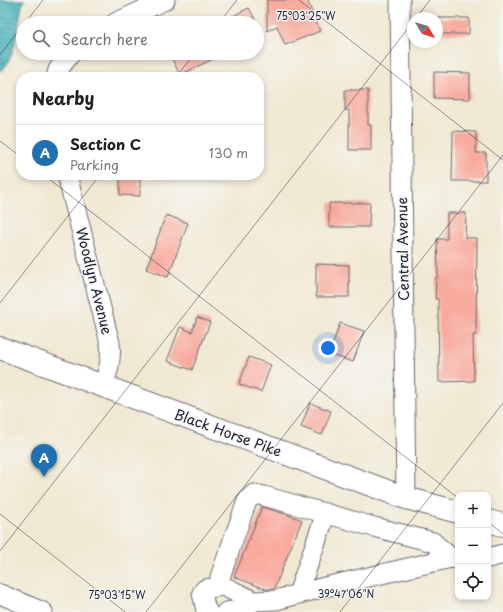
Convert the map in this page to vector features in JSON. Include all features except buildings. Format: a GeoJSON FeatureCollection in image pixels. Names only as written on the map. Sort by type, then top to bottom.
{"type":"FeatureCollection","features":[{"type":"Feature","properties":{"kind":"main road","name":"Black Horse Pike"},"geometry":{"type":"LineString","coordinates":[[0,348],[406,498],[455,511]]}},
{"type":"Feature","properties":{"kind":"main road"},"geometry":{"type":"LineString","coordinates":[[491,522],[503,525]]}},
{"type":"Feature","properties":{"kind":"street"},"geometry":{"type":"LineString","coordinates":[[130,16],[165,0]]}},
{"type":"Feature","properties":{"kind":"street","name":"Central Avenue"},"geometry":{"type":"LineString","coordinates":[[400,0],[406,498]]}},
{"type":"Feature","properties":{"kind":"street","name":"Woodlyn Avenue"},"geometry":{"type":"LineString","coordinates":[[69,180],[110,343],[110,364],[103,386]]}},
{"type":"Feature","properties":{"kind":"street"},"geometry":{"type":"LineString","coordinates":[[223,586],[220,577],[247,501],[254,494],[433,542],[454,558]]}},
{"type":"Feature","properties":{"kind":"street"},"geometry":{"type":"LineString","coordinates":[[298,594],[324,513]]}},
{"type":"Feature","properties":{"kind":"street"},"geometry":{"type":"LineString","coordinates":[[491,557],[503,554]]}},
{"type":"Feature","properties":{"kind":"street"},"geometry":{"type":"LineString","coordinates":[[208,612],[206,610],[202,593],[205,589],[223,586],[254,601],[276,600],[454,558]]}},
{"type":"Feature","properties":{"kind":"street"},"geometry":{"type":"LineString","coordinates":[[0,594],[43,612]]}},
{"type":"Feature","properties":{"kind":"street"},"geometry":{"type":"LineString","coordinates":[[226,612],[244,609],[254,601]]}},
{"type":"Feature","properties":{"kind":"water"},"geometry":{"type":"Polygon","coordinates":[[[0,0],[25,0],[20,16],[16,16],[16,36],[9,61],[0,71],[0,0]]]}},
{"type":"Feature","properties":{"kind":"place","name":"Section C"},"geometry":{"type":"Point","coordinates":[44,477]}}]}
